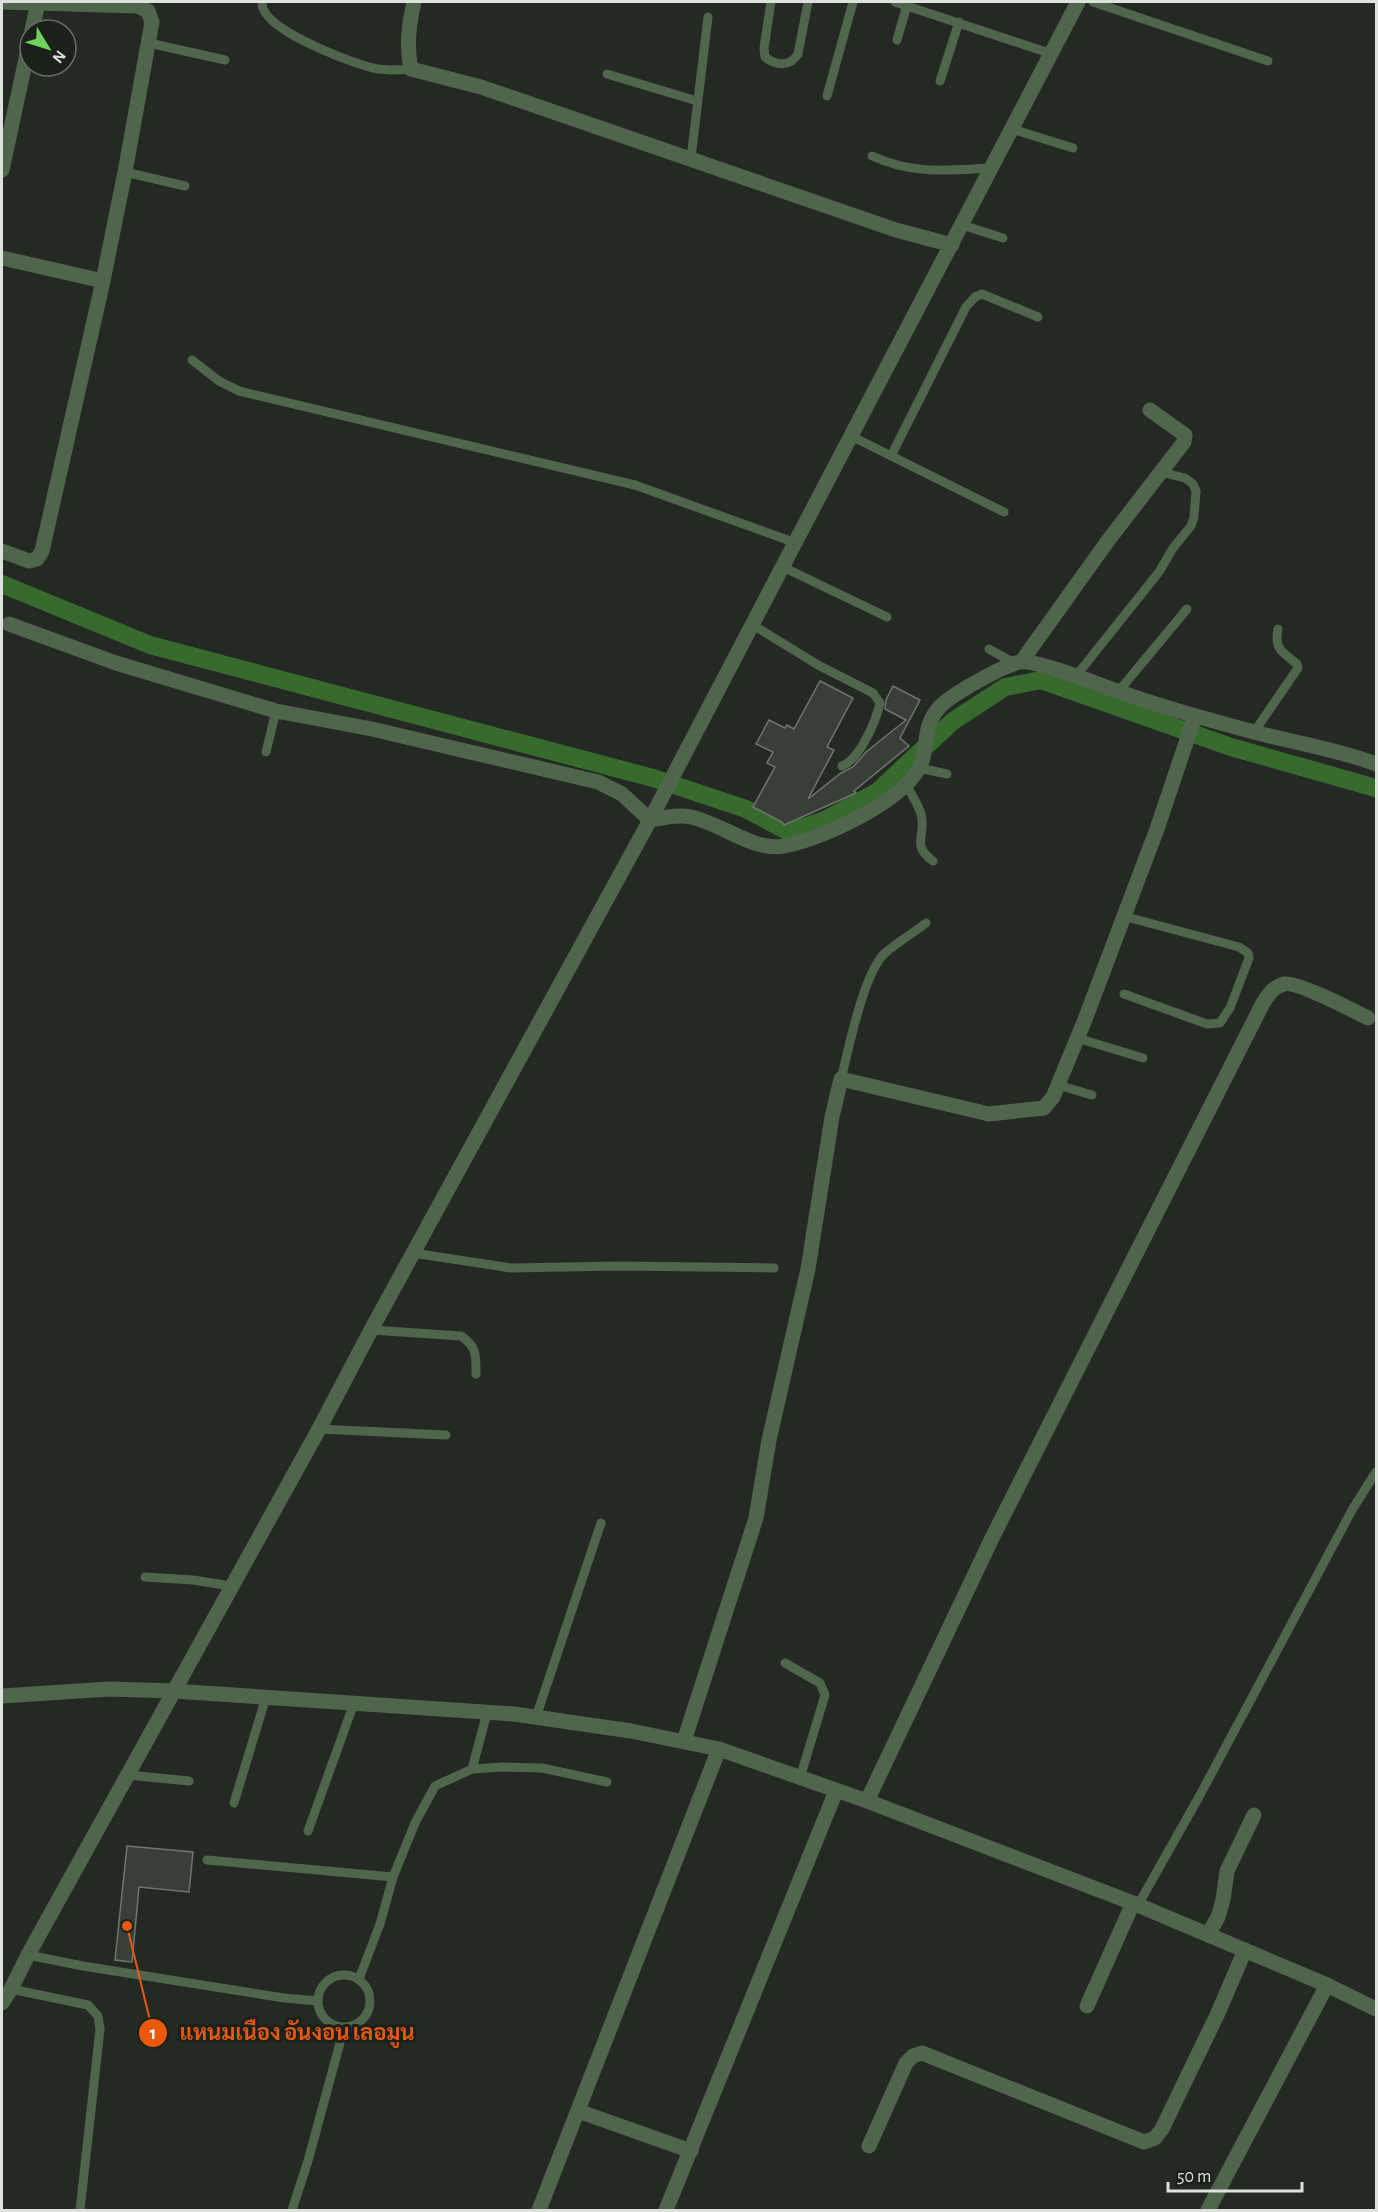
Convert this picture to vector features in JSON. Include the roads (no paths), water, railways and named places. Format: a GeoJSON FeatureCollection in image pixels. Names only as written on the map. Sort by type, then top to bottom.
{"type":"FeatureCollection","features":[{"type":"Feature","properties":{"kind":"street"},"geometry":{"type":"LineString","coordinates":[[2,2],[138,6],[148,11],[152,22],[103,281],[42,551],[37,559],[29,561],[2,551]]}},
{"type":"Feature","properties":{"kind":"street"},"geometry":{"type":"LineString","coordinates":[[414,2],[408,28],[408,55],[411,69],[482,87],[896,230],[952,245]]}},
{"type":"Feature","properties":{"kind":"street"},"geometry":{"type":"LineString","coordinates":[[4,1999],[319,1429],[650,820],[1078,2]]}},
{"type":"Feature","properties":{"kind":"street"},"geometry":{"type":"LineString","coordinates":[[35,18],[38,3]]}},
{"type":"Feature","properties":{"kind":"street"},"geometry":{"type":"LineString","coordinates":[[2,170],[22,78]]}},
{"type":"Feature","properties":{"kind":"street"},"geometry":{"type":"LineString","coordinates":[[2,258],[103,281]]}},
{"type":"Feature","properties":{"kind":"street"},"geometry":{"type":"LineString","coordinates":[[1019,663],[1186,438],[1150,410]]}},
{"type":"Feature","properties":{"kind":"street"},"geometry":{"type":"LineString","coordinates":[[9,624],[116,663],[276,711],[372,729],[598,782],[622,794],[650,820],[690,817],[764,846],[783,846],[834,830],[868,812],[906,784],[919,768],[930,721],[940,707],[957,694],[1019,663],[1076,676],[1194,721],[1254,732],[1354,756],[1377,764]]}},
{"type":"Feature","properties":{"kind":"street"},"geometry":{"type":"LineString","coordinates":[[684,1741],[756,1518],[769,1440],[808,1269],[832,1118],[841,1079],[989,1114],[1044,1108],[1053,1097],[1077,1038],[1145,861],[1194,721]]}},
{"type":"Feature","properties":{"kind":"street"},"geometry":{"type":"LineString","coordinates":[[867,1801],[993,1536],[1263,1003],[1273,989],[1287,983],[1299,986],[1368,1018]]}},
{"type":"Feature","properties":{"kind":"street"},"geometry":{"type":"LineString","coordinates":[[2,1696],[109,1689],[266,1697],[536,1717],[684,1741],[719,1749],[867,1801],[1135,1904],[1327,1985],[1377,2009]]}},
{"type":"Feature","properties":{"kind":"street"},"geometry":{"type":"LineString","coordinates":[[540,2211],[719,1749]]}},
{"type":"Feature","properties":{"kind":"street"},"geometry":{"type":"LineString","coordinates":[[666,2211],[836,1791]]}},
{"type":"Feature","properties":{"kind":"street"},"geometry":{"type":"LineString","coordinates":[[1208,1935],[1218,1917],[1227,1871],[1254,1815]]}},
{"type":"Feature","properties":{"kind":"street"},"geometry":{"type":"LineString","coordinates":[[1087,2006],[1135,1904]]}},
{"type":"Feature","properties":{"kind":"street"},"geometry":{"type":"LineString","coordinates":[[869,2146],[906,2063],[922,2053],[1144,2142],[1155,2138],[1175,2103],[1245,1950]]}},
{"type":"Feature","properties":{"kind":"street"},"geometry":{"type":"LineString","coordinates":[[1208,2211],[1327,1985]]}},
{"type":"Feature","properties":{"kind":"street"},"geometry":{"type":"LineString","coordinates":[[578,2111],[691,2151]]}},
{"type":"Feature","properties":{"kind":"lane"},"geometry":{"type":"LineString","coordinates":[[262,2],[262,7],[268,17],[289,33],[308,42],[370,67],[393,70],[411,69]]}},
{"type":"Feature","properties":{"kind":"lane"},"geometry":{"type":"LineString","coordinates":[[771,2],[764,48],[765,57],[772,63],[787,64],[794,61],[798,54],[808,2]]}},
{"type":"Feature","properties":{"kind":"lane"},"geometry":{"type":"LineString","coordinates":[[827,96],[853,2]]}},
{"type":"Feature","properties":{"kind":"lane"},"geometry":{"type":"LineString","coordinates":[[895,2],[1052,54]]}},
{"type":"Feature","properties":{"kind":"lane"},"geometry":{"type":"LineString","coordinates":[[1093,2],[1268,61]]}},
{"type":"Feature","properties":{"kind":"lane"},"geometry":{"type":"LineString","coordinates":[[897,40],[907,5]]}},
{"type":"Feature","properties":{"kind":"lane"},"geometry":{"type":"LineString","coordinates":[[691,158],[708,17]]}},
{"type":"Feature","properties":{"kind":"lane"},"geometry":{"type":"LineString","coordinates":[[940,81],[959,22]]}},
{"type":"Feature","properties":{"kind":"lane"},"geometry":{"type":"LineString","coordinates":[[149,43],[225,60]]}},
{"type":"Feature","properties":{"kind":"lane"},"geometry":{"type":"LineString","coordinates":[[607,74],[697,101]]}},
{"type":"Feature","properties":{"kind":"lane"},"geometry":{"type":"LineString","coordinates":[[1012,129],[1073,148]]}},
{"type":"Feature","properties":{"kind":"lane"},"geometry":{"type":"LineString","coordinates":[[872,156],[904,168],[922,171],[991,168]]}},
{"type":"Feature","properties":{"kind":"lane"},"geometry":{"type":"LineString","coordinates":[[125,172],[185,186]]}},
{"type":"Feature","properties":{"kind":"lane"},"geometry":{"type":"LineString","coordinates":[[962,225],[1003,238]]}},
{"type":"Feature","properties":{"kind":"lane"},"geometry":{"type":"LineString","coordinates":[[891,456],[966,307],[975,297],[982,294],[1038,317]]}},
{"type":"Feature","properties":{"kind":"lane"},"geometry":{"type":"LineString","coordinates":[[192,360],[219,381],[239,391],[635,485],[796,543]]}},
{"type":"Feature","properties":{"kind":"lane"},"geometry":{"type":"LineString","coordinates":[[851,436],[1004,512]]}},
{"type":"Feature","properties":{"kind":"lane"},"geometry":{"type":"LineString","coordinates":[[1076,676],[1159,572],[1173,548],[1191,526],[1196,491],[1194,484],[1185,478],[1161,472]]}},
{"type":"Feature","properties":{"kind":"lane"},"geometry":{"type":"LineString","coordinates":[[783,567],[887,617]]}},
{"type":"Feature","properties":{"kind":"lane"},"geometry":{"type":"LineString","coordinates":[[1118,692],[1187,609]]}},
{"type":"Feature","properties":{"kind":"lane"},"geometry":{"type":"LineString","coordinates":[[753,625],[818,665],[873,693],[880,703],[876,718],[861,746],[852,759],[842,766]]}},
{"type":"Feature","properties":{"kind":"lane"},"geometry":{"type":"LineString","coordinates":[[1254,732],[1298,668],[1297,664],[1277,646],[1275,642],[1278,629]]}},
{"type":"Feature","properties":{"kind":"lane"},"geometry":{"type":"LineString","coordinates":[[989,650],[1019,663]]}},
{"type":"Feature","properties":{"kind":"lane"},"geometry":{"type":"LineString","coordinates":[[266,752],[276,711]]}},
{"type":"Feature","properties":{"kind":"lane"},"geometry":{"type":"LineString","coordinates":[[919,768],[947,774]]}},
{"type":"Feature","properties":{"kind":"lane"},"geometry":{"type":"LineString","coordinates":[[906,784],[921,813],[919,845],[923,854],[933,861]]}},
{"type":"Feature","properties":{"kind":"lane"},"geometry":{"type":"LineString","coordinates":[[1123,916],[1239,946],[1248,953],[1249,958],[1230,1008],[1220,1023],[1207,1024],[1124,994]]}},
{"type":"Feature","properties":{"kind":"lane"},"geometry":{"type":"LineString","coordinates":[[841,1079],[855,1024],[875,966],[885,954],[927,923]]}},
{"type":"Feature","properties":{"kind":"lane"},"geometry":{"type":"LineString","coordinates":[[1077,1038],[1143,1058]]}},
{"type":"Feature","properties":{"kind":"lane"},"geometry":{"type":"LineString","coordinates":[[1058,1085],[1092,1095]]}},
{"type":"Feature","properties":{"kind":"lane"},"geometry":{"type":"LineString","coordinates":[[413,1254],[510,1268],[619,1266],[774,1268]]}},
{"type":"Feature","properties":{"kind":"lane"},"geometry":{"type":"LineString","coordinates":[[371,1330],[461,1336],[471,1343],[476,1354],[476,1374]]}},
{"type":"Feature","properties":{"kind":"lane"},"geometry":{"type":"LineString","coordinates":[[319,1429],[446,1435]]}},
{"type":"Feature","properties":{"kind":"lane"},"geometry":{"type":"LineString","coordinates":[[1135,1904],[1200,1795],[1352,1510],[1377,1472]]}},
{"type":"Feature","properties":{"kind":"lane"},"geometry":{"type":"LineString","coordinates":[[536,1717],[601,1523]]}},
{"type":"Feature","properties":{"kind":"lane"},"geometry":{"type":"LineString","coordinates":[[145,1577],[193,1580],[231,1586]]}},
{"type":"Feature","properties":{"kind":"lane"},"geometry":{"type":"LineString","coordinates":[[785,1663],[820,1683],[825,1695],[800,1778]]}},
{"type":"Feature","properties":{"kind":"lane"},"geometry":{"type":"LineString","coordinates":[[234,1803],[266,1697]]}},
{"type":"Feature","properties":{"kind":"lane"},"geometry":{"type":"LineString","coordinates":[[308,1831],[354,1703]]}},
{"type":"Feature","properties":{"kind":"lane"},"geometry":{"type":"LineString","coordinates":[[472,1769],[487,1713]]}},
{"type":"Feature","properties":{"kind":"lane"},"geometry":{"type":"LineString","coordinates":[[360,1979],[380,1924],[393,1877],[415,1823],[435,1786],[472,1769],[503,1767],[542,1768],[608,1782]]}},
{"type":"Feature","properties":{"kind":"lane"},"geometry":{"type":"LineString","coordinates":[[128,1774],[189,1781]]}},
{"type":"Feature","properties":{"kind":"lane"},"geometry":{"type":"LineString","coordinates":[[207,1860],[393,1877]]}},
{"type":"Feature","properties":{"kind":"lane"},"geometry":{"type":"LineString","coordinates":[[28,1955],[284,1998],[318,2001]]}},
{"type":"Feature","properties":{"kind":"lane"},"geometry":{"type":"LineString","coordinates":[[337,1975],[349,1975],[360,1979],[370,1994],[370,2007],[360,2023],[344,2028],[327,2021],[318,2001],[320,1990],[327,1981],[337,1975]]}},
{"type":"Feature","properties":{"kind":"lane"},"geometry":{"type":"LineString","coordinates":[[4,1999],[88,2005],[98,2016],[100,2029],[80,2211]]}},
{"type":"Feature","properties":{"kind":"lane"},"geometry":{"type":"LineString","coordinates":[[292,2211],[344,2028]]}},
{"type":"Feature","properties":{"kind":"waterway"},"geometry":{"type":"LineString","coordinates":[[2,584],[150,645],[653,778],[746,809],[789,832],[825,820],[877,792],[953,721],[1005,687],[1041,680],[1231,747],[1376,788]]}},
{"type":"Feature","properties":{"kind":"place","name":"แหนมเนือง อันงอน เลอมูน"},"geometry":{"type":"Point","coordinates":[127,1926]}}]}
